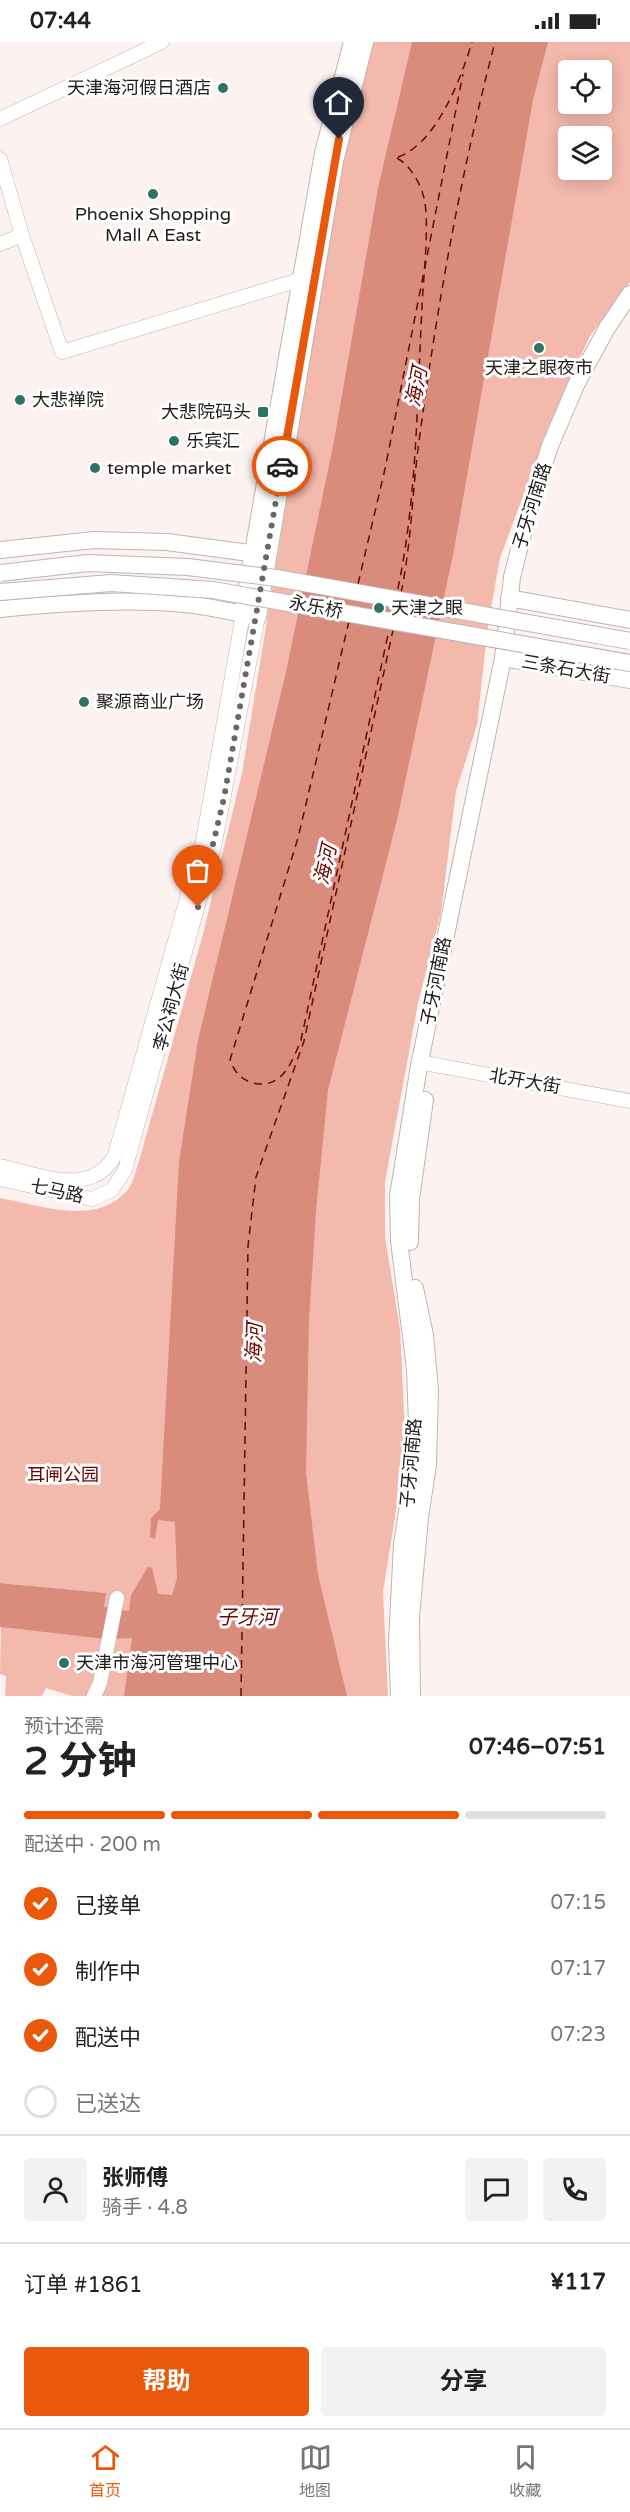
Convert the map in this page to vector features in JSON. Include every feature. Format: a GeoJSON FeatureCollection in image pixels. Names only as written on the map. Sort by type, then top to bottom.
{"type":"FeatureCollection","features":[{"type":"Feature","properties":{"kind":"main road","name":"李公祠大街"},"geometry":{"type":"LineString","coordinates":[[250,616],[299,280],[323,153],[352,42]]}},
{"type":"Feature","properties":{"kind":"main road","name":"李公祠大街"},"geometry":{"type":"LineString","coordinates":[[260,554],[335,161],[365,42]]}},
{"type":"Feature","properties":{"kind":"main road","name":"子牙河南路"},"geometry":{"type":"LineString","coordinates":[[514,599],[512,577],[529,510],[550,446],[576,386],[607,328],[630,294]]}},
{"type":"Feature","properties":{"kind":"main road","name":"子牙河南路"},"geometry":{"type":"LineString","coordinates":[[399,1696],[397,1643],[402,1544],[414,1474],[417,1424],[415,1369],[399,1241],[398,1196],[507,659],[514,599],[537,517],[561,447],[595,371],[630,311]]}},
{"type":"Feature","properties":{"kind":"main road"},"geometry":{"type":"LineString","coordinates":[[0,550],[93,540],[167,542],[260,554]]}},
{"type":"Feature","properties":{"kind":"main road","name":"永乐桥"},"geometry":{"type":"LineString","coordinates":[[0,573],[88,563],[188,567],[276,578],[630,641]]}},
{"type":"Feature","properties":{"kind":"main road","name":"永乐桥"},"geometry":{"type":"LineString","coordinates":[[0,592],[111,583],[213,590],[630,663]]}},
{"type":"Feature","properties":{"kind":"main road"},"geometry":{"type":"LineString","coordinates":[[514,599],[630,620]]}},
{"type":"Feature","properties":{"kind":"main road"},"geometry":{"type":"LineString","coordinates":[[0,609],[89,601],[132,602],[195,606],[250,616]]}},
{"type":"Feature","properties":{"kind":"main road","name":"三条石大街"},"geometry":{"type":"LineString","coordinates":[[507,659],[630,680]]}},
{"type":"Feature","properties":{"kind":"main road","name":"子牙河南路"},"geometry":{"type":"LineString","coordinates":[[412,1696],[411,1617],[420,1517],[428,1465],[430,1390],[425,1335],[414,1285],[410,1242],[411,1199],[425,1063]]}},
{"type":"Feature","properties":{"kind":"street"},"geometry":{"type":"LineString","coordinates":[[0,119],[162,42]]}},
{"type":"Feature","properties":{"kind":"street"},"geometry":{"type":"LineString","coordinates":[[0,159],[22,235],[62,352],[299,280]]}},
{"type":"Feature","properties":{"kind":"street"},"geometry":{"type":"LineString","coordinates":[[0,244],[22,235]]}},
{"type":"Feature","properties":{"kind":"street","name":"李公祠大街"},"geometry":{"type":"LineString","coordinates":[[97,1176],[106,1170],[116,1155],[192,883],[250,616]]}},
{"type":"Feature","properties":{"kind":"street","name":"李公祠大街"},"geometry":{"type":"LineString","coordinates":[[112,1190],[124,1170],[137,1129],[203,890],[224,798],[250,616]]}},
{"type":"Feature","properties":{"kind":"street","name":"北开大街"},"geometry":{"type":"LineString","coordinates":[[425,1063],[630,1101]]}},
{"type":"Feature","properties":{"kind":"street","name":"七马路"},"geometry":{"type":"LineString","coordinates":[[0,1166],[69,1181],[81,1182],[97,1176]]}},
{"type":"Feature","properties":{"kind":"street","name":"七马路"},"geometry":{"type":"LineString","coordinates":[[0,1179],[92,1199],[112,1190]]}},
{"type":"Feature","properties":{"kind":"street"},"geometry":{"type":"LineString","coordinates":[[94,1693],[100,1683],[116,1602]]}},
{"type":"Feature","properties":{"kind":"green space","name":"耳闸公园"},"geometry":{"type":"Polygon","coordinates":[[[373,42],[630,42],[630,282],[590,336],[553,416],[500,558],[488,625],[477,725],[456,791],[441,913],[418,1003],[385,1182],[385,1237],[400,1329],[405,1432],[404,1460],[383,1592],[388,1696],[72,1696],[46,1688],[42,1696],[5,1696],[6,1676],[0,1674],[1,1627],[98,1638],[105,1593],[0,1583],[0,1198],[68,1211],[85,1211],[102,1207],[116,1200],[129,1188],[134,1178],[203,934],[242,773],[345,144],[373,42]]]}},
{"type":"Feature","properties":{"kind":"water","name":"子牙河"},"geometry":{"type":"Polygon","coordinates":[[[412,42],[548,42],[533,100],[454,550],[397,820],[328,1090],[316,1211],[309,1321],[306,1472],[318,1575],[347,1696],[124,1696],[132,1638],[105,1639],[0,1627],[0,1583],[106,1593],[104,1607],[129,1611],[131,1595],[148,1567],[152,1568],[158,1594],[172,1595],[177,1578],[175,1522],[158,1520],[155,1539],[150,1537],[151,1518],[160,1509],[179,1162],[198,1040],[286,672],[334,441],[378,188],[412,42]]]}},
{"type":"Feature","properties":{"kind":"ferry route"},"geometry":{"type":"LineString","coordinates":[[398,157],[412,150],[435,125],[454,91],[472,42]]}},
{"type":"Feature","properties":{"kind":"ferry route"},"geometry":{"type":"LineString","coordinates":[[401,593],[418,449],[441,295],[460,194],[495,42]]}},
{"type":"Feature","properties":{"kind":"ferry route"},"geometry":{"type":"LineString","coordinates":[[358,584],[385,469],[463,74]]}},
{"type":"Feature","properties":{"kind":"ferry route"},"geometry":{"type":"LineString","coordinates":[[397,158],[414,175],[426,209],[426,252],[412,487],[404,558],[397,593]]}},
{"type":"Feature","properties":{"kind":"ferry route"},"geometry":{"type":"LineString","coordinates":[[349,621],[298,838],[230,1060],[238,1074],[253,1083],[263,1084],[279,1078],[290,1065],[301,1040],[389,630]]}},
{"type":"Feature","properties":{"kind":"ferry route"},"geometry":{"type":"LineString","coordinates":[[241,1696],[248,1246],[256,1177],[304,1041],[393,630]]}},
{"type":"Feature","properties":{"kind":"way so far"},"geometry":{"type":"LineString","coordinates":[[198,907],[224,798],[258,617],[282,466]]}},
{"type":"Feature","properties":{"kind":"place","name":"天津海河假日酒店"},"geometry":{"type":"Point","coordinates":[223,88]}},
{"type":"Feature","properties":{"kind":"place","name":"Phoenix Shopping Mall A East"},"geometry":{"type":"Point","coordinates":[153,194]}},
{"type":"Feature","properties":{"kind":"place","name":"天津之眼夜市"},"geometry":{"type":"Point","coordinates":[539,348]}},
{"type":"Feature","properties":{"kind":"place","name":"大悲禅院"},"geometry":{"type":"Point","coordinates":[20,400]}},
{"type":"Feature","properties":{"kind":"place","name":"大悲院码头"},"geometry":{"type":"Point","coordinates":[263,412]}},
{"type":"Feature","properties":{"kind":"place","name":"乐宾汇"},"geometry":{"type":"Point","coordinates":[174,441]}},
{"type":"Feature","properties":{"kind":"place","name":"temple market"},"geometry":{"type":"Point","coordinates":[95,468]}},
{"type":"Feature","properties":{"kind":"place","name":"天津之眼"},"geometry":{"type":"Point","coordinates":[379,608]}},
{"type":"Feature","properties":{"kind":"place","name":"聚源商业广场"},"geometry":{"type":"Point","coordinates":[84,702]}},
{"type":"Feature","properties":{"kind":"place","name":"天津市海河管理中心"},"geometry":{"type":"Point","coordinates":[64,1663]}},
{"type":"Feature","properties":{"kind":"route"},"geometry":{"type":"LineString","coordinates":[[282,466],[339,139]]}},
{"type":"Feature","properties":{"kind":"water label","name":"海河"},"geometry":{"type":"Point","coordinates":[417,387]}},
{"type":"Feature","properties":{"kind":"water label","name":"海河"},"geometry":{"type":"Point","coordinates":[326,865]}},
{"type":"Feature","properties":{"kind":"water label","name":"海河"},"geometry":{"type":"Point","coordinates":[255,1343]}}]}
